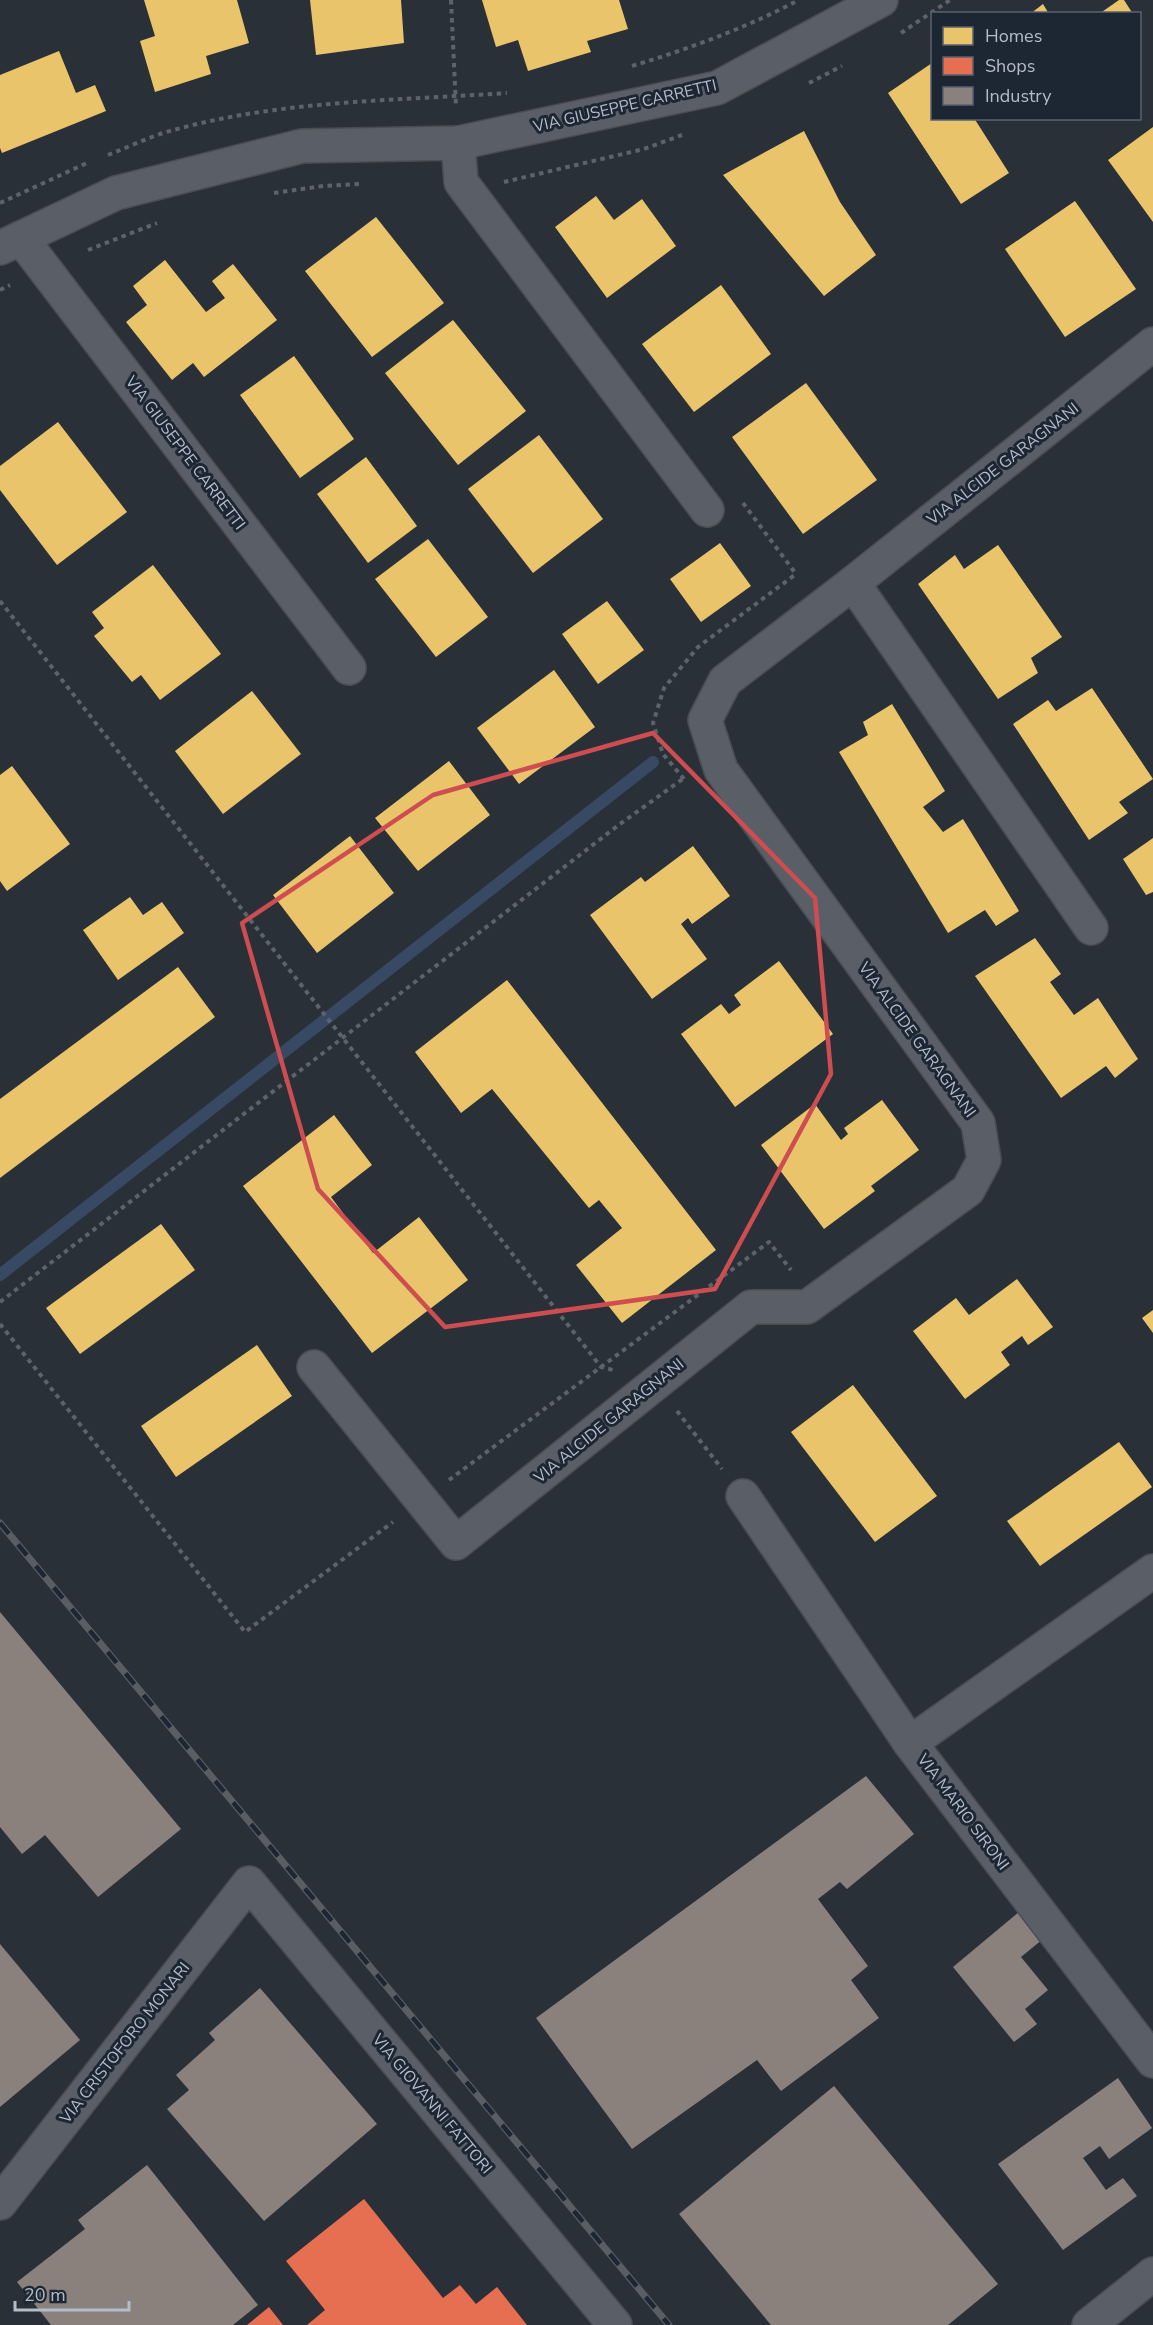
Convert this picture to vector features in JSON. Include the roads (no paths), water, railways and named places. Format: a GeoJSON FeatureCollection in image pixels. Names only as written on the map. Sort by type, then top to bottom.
{"type":"FeatureCollection","features":[{"type":"Feature","properties":{"kind":"street","name":"VIA GIUSEPPE CARRETTI"},"geometry":{"type":"LineString","coordinates":[[349,668],[11,243],[116,193],[302,146],[458,143],[717,88],[881,0]]}},
{"type":"Feature","properties":{"kind":"street"},"geometry":{"type":"LineString","coordinates":[[458,143],[461,182],[707,510]]}},
{"type":"Feature","properties":{"kind":"street","name":"VIA ALCIDE GARAGNANI"},"geometry":{"type":"LineString","coordinates":[[314,1367],[456,1543],[751,1307],[807,1307],[968,1190],[984,1160],[978,1123],[721,770],[705,720],[725,681],[853,583],[1153,344]]}},
{"type":"Feature","properties":{"kind":"street"},"geometry":{"type":"LineString","coordinates":[[853,583],[1091,928]]}},
{"type":"Feature","properties":{"kind":"street"},"geometry":{"type":"LineString","coordinates":[[742,1496],[910,1743]]}},
{"type":"Feature","properties":{"kind":"street","name":"VIA MARIO SIRONI"},"geometry":{"type":"LineString","coordinates":[[1153,1570],[910,1743],[1153,2061]]}},
{"type":"Feature","properties":{"kind":"street","name":"VIA CRISTOFORO MONARI"},"geometry":{"type":"LineString","coordinates":[[0,2203],[249,1884]]}},
{"type":"Feature","properties":{"kind":"street","name":"VIA GIOVANNI FATTORI"},"geometry":{"type":"LineString","coordinates":[[249,1884],[615,2325]]}},
{"type":"Feature","properties":{"kind":"street"},"geometry":{"type":"LineString","coordinates":[[1089,2325],[1153,2274]]}},
{"type":"Feature","properties":{"kind":"waterway"},"geometry":{"type":"LineString","coordinates":[[0,1275],[653,762]]}},
{"type":"Feature","properties":{"kind":"railway"},"geometry":{"type":"LineString","coordinates":[[0,1523],[669,2325]]}}]}
